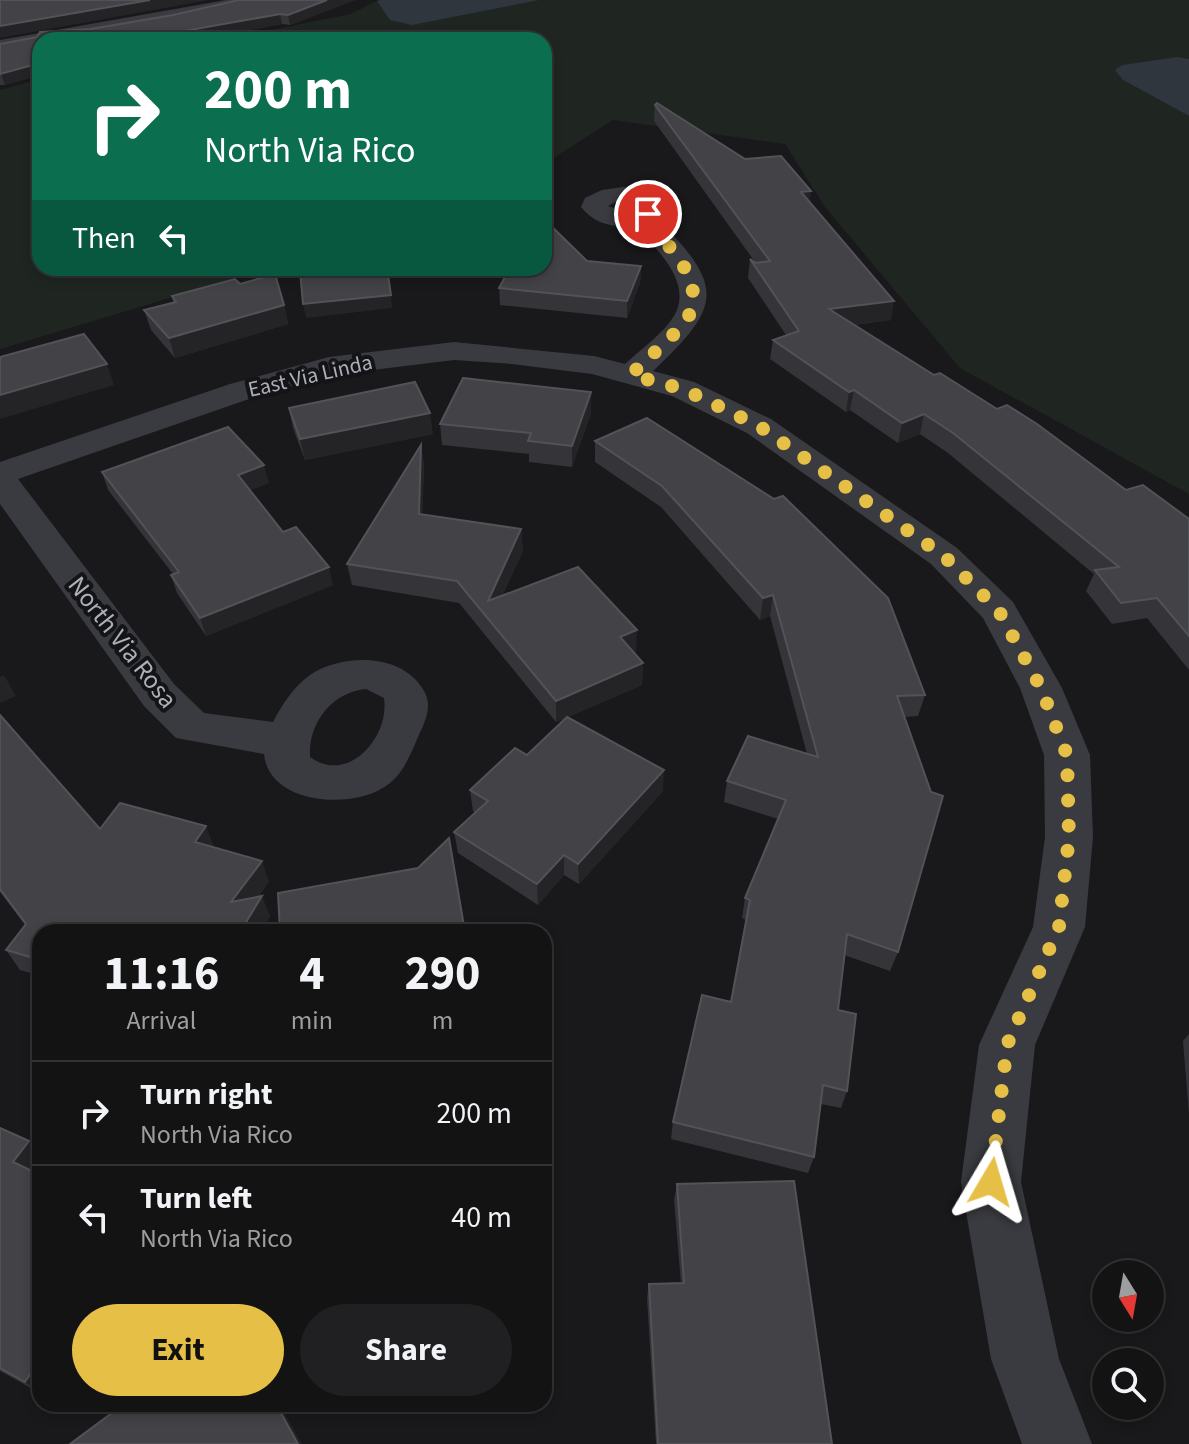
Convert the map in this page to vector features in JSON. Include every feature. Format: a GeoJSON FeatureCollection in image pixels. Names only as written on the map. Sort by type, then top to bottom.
{"type":"FeatureCollection","features":[{"type":"Feature","properties":{"kind":"street"},"geometry":{"type":"LineString","coordinates":[[73,32],[199,12],[248,0]]}},
{"type":"Feature","properties":{"kind":"street"},"geometry":{"type":"LineString","coordinates":[[3,43],[32,38]]}},
{"type":"Feature","properties":{"kind":"street"},"geometry":{"type":"LineString","coordinates":[[631,375],[690,313],[694,292],[683,266],[662,237],[640,217]]}},
{"type":"Feature","properties":{"kind":"street","name":"East Via Linda"},"geometry":{"type":"LineString","coordinates":[[0,476],[241,391],[329,366],[454,351],[594,365],[683,389],[759,426],[944,556],[999,611],[1041,688],[1067,755],[1069,837],[1059,927],[1007,1045],[991,1182],[1025,1359],[1057,1444]]}},
{"type":"Feature","properties":{"kind":"street","name":"North Via Rosa"},"geometry":{"type":"LineString","coordinates":[[0,476],[159,695],[192,727],[286,741]]}},
{"type":"Feature","properties":{"kind":"shaded area"},"geometry":{"type":"Polygon","coordinates":[[[379,0],[1189,0],[1189,59],[1178,57],[1123,80],[1189,116],[1189,494],[960,368],[825,207],[785,144],[613,120],[552,159],[552,32],[262,32],[351,14],[379,0]]]}},
{"type":"Feature","properties":{"kind":"shaded area"},"geometry":{"type":"Polygon","coordinates":[[[539,0],[412,25],[390,20],[377,1],[539,0]]]}},
{"type":"Feature","properties":{"kind":"shaded area"},"geometry":{"type":"Polygon","coordinates":[[[1178,57],[1189,59],[1189,116],[1123,80],[1115,70],[1122,65],[1178,57]]]}},
{"type":"Feature","properties":{"kind":"shaded area"},"geometry":{"type":"Polygon","coordinates":[[[32,81],[32,276],[242,276],[0,349],[0,90],[32,81]]]}},
{"type":"Feature","properties":{"kind":"building"},"geometry":{"type":"Polygon","coordinates":[[[0,0],[150,0],[0,26],[0,0]]]}},
{"type":"Feature","properties":{"kind":"building"},"geometry":{"type":"Polygon","coordinates":[[[239,0],[327,0],[288,15],[179,32],[40,32],[91,29],[239,0]]]}},
{"type":"Feature","properties":{"kind":"building"},"geometry":{"type":"Polygon","coordinates":[[[32,38],[32,65],[0,74],[0,44],[32,38]]]}},
{"type":"Feature","properties":{"kind":"building"},"geometry":{"type":"Polygon","coordinates":[[[657,103],[745,159],[781,156],[811,191],[801,192],[894,301],[829,309],[934,375],[940,373],[997,409],[1007,405],[1126,490],[1143,485],[1189,519],[1189,636],[1157,598],[1121,603],[1095,570],[1119,567],[953,433],[924,414],[902,423],[854,390],[849,392],[773,340],[799,331],[750,259],[756,263],[770,261],[655,105],[657,103]]]}},
{"type":"Feature","properties":{"kind":"building"},"geometry":{"type":"Polygon","coordinates":[[[552,227],[587,261],[641,266],[627,301],[499,288],[506,276],[552,276],[552,227]]]}},
{"type":"Feature","properties":{"kind":"building"},"geometry":{"type":"Polygon","coordinates":[[[276,276],[284,305],[169,338],[144,310],[176,302],[172,296],[235,279],[240,284],[276,276]]]}},
{"type":"Feature","properties":{"kind":"building"},"geometry":{"type":"Polygon","coordinates":[[[301,276],[388,276],[391,295],[303,304],[301,276]]]}},
{"type":"Feature","properties":{"kind":"building"},"geometry":{"type":"Polygon","coordinates":[[[84,334],[107,364],[0,395],[0,357],[84,334]]]}},
{"type":"Feature","properties":{"kind":"building"},"geometry":{"type":"Polygon","coordinates":[[[463,378],[591,392],[572,446],[528,441],[531,433],[440,424],[463,378]]]}},
{"type":"Feature","properties":{"kind":"building"},"geometry":{"type":"Polygon","coordinates":[[[415,382],[430,413],[300,439],[289,408],[415,382]]]}},
{"type":"Feature","properties":{"kind":"building"},"geometry":{"type":"Polygon","coordinates":[[[647,418],[774,499],[783,496],[888,598],[925,695],[897,696],[931,792],[943,796],[898,952],[847,934],[838,1010],[856,1014],[847,1091],[823,1085],[814,1157],[673,1122],[702,995],[731,1002],[750,900],[745,898],[786,800],[727,781],[748,736],[818,757],[773,595],[763,598],[662,486],[595,441],[647,418]]]}},
{"type":"Feature","properties":{"kind":"building"},"geometry":{"type":"Polygon","coordinates":[[[228,427],[264,465],[238,475],[283,532],[296,527],[329,567],[200,618],[171,575],[179,572],[102,472],[228,427]]]}},
{"type":"Feature","properties":{"kind":"building"},"geometry":{"type":"Polygon","coordinates":[[[421,445],[419,514],[521,529],[488,601],[578,567],[637,630],[620,637],[643,663],[556,701],[457,581],[347,564],[421,445]]]}},
{"type":"Feature","properties":{"kind":"building"},"geometry":{"type":"Polygon","coordinates":[[[0,715],[100,829],[120,803],[206,826],[195,842],[262,861],[231,902],[262,896],[245,924],[32,924],[32,958],[6,950],[26,924],[0,889],[0,715]]]}},
{"type":"Feature","properties":{"kind":"building"},"geometry":{"type":"Polygon","coordinates":[[[567,717],[664,770],[578,864],[564,855],[537,884],[454,832],[488,801],[470,790],[515,748],[527,755],[567,717]]]}},
{"type":"Feature","properties":{"kind":"building"},"geometry":{"type":"Polygon","coordinates":[[[449,838],[464,924],[280,924],[278,893],[418,868],[449,838]]]}},
{"type":"Feature","properties":{"kind":"building"},"geometry":{"type":"Polygon","coordinates":[[[0,1128],[29,1141],[13,1162],[32,1171],[32,1372],[25,1382],[0,1368],[0,1128]]]}},
{"type":"Feature","properties":{"kind":"building"},"geometry":{"type":"Polygon","coordinates":[[[794,1181],[832,1444],[658,1444],[649,1284],[684,1283],[677,1184],[794,1181]]]}},
{"type":"Feature","properties":{"kind":"building"},"geometry":{"type":"Polygon","coordinates":[[[113,1412],[280,1412],[298,1444],[70,1444],[113,1412]]]}},
{"type":"Feature","properties":{"kind":"route"},"geometry":{"type":"LineString","coordinates":[[648,214],[640,217],[662,237],[683,266],[694,292],[690,313],[631,375],[683,389],[759,426],[944,556],[999,611],[1041,688],[1067,755],[1069,837],[1059,927],[1007,1045],[991,1182]]}}]}
